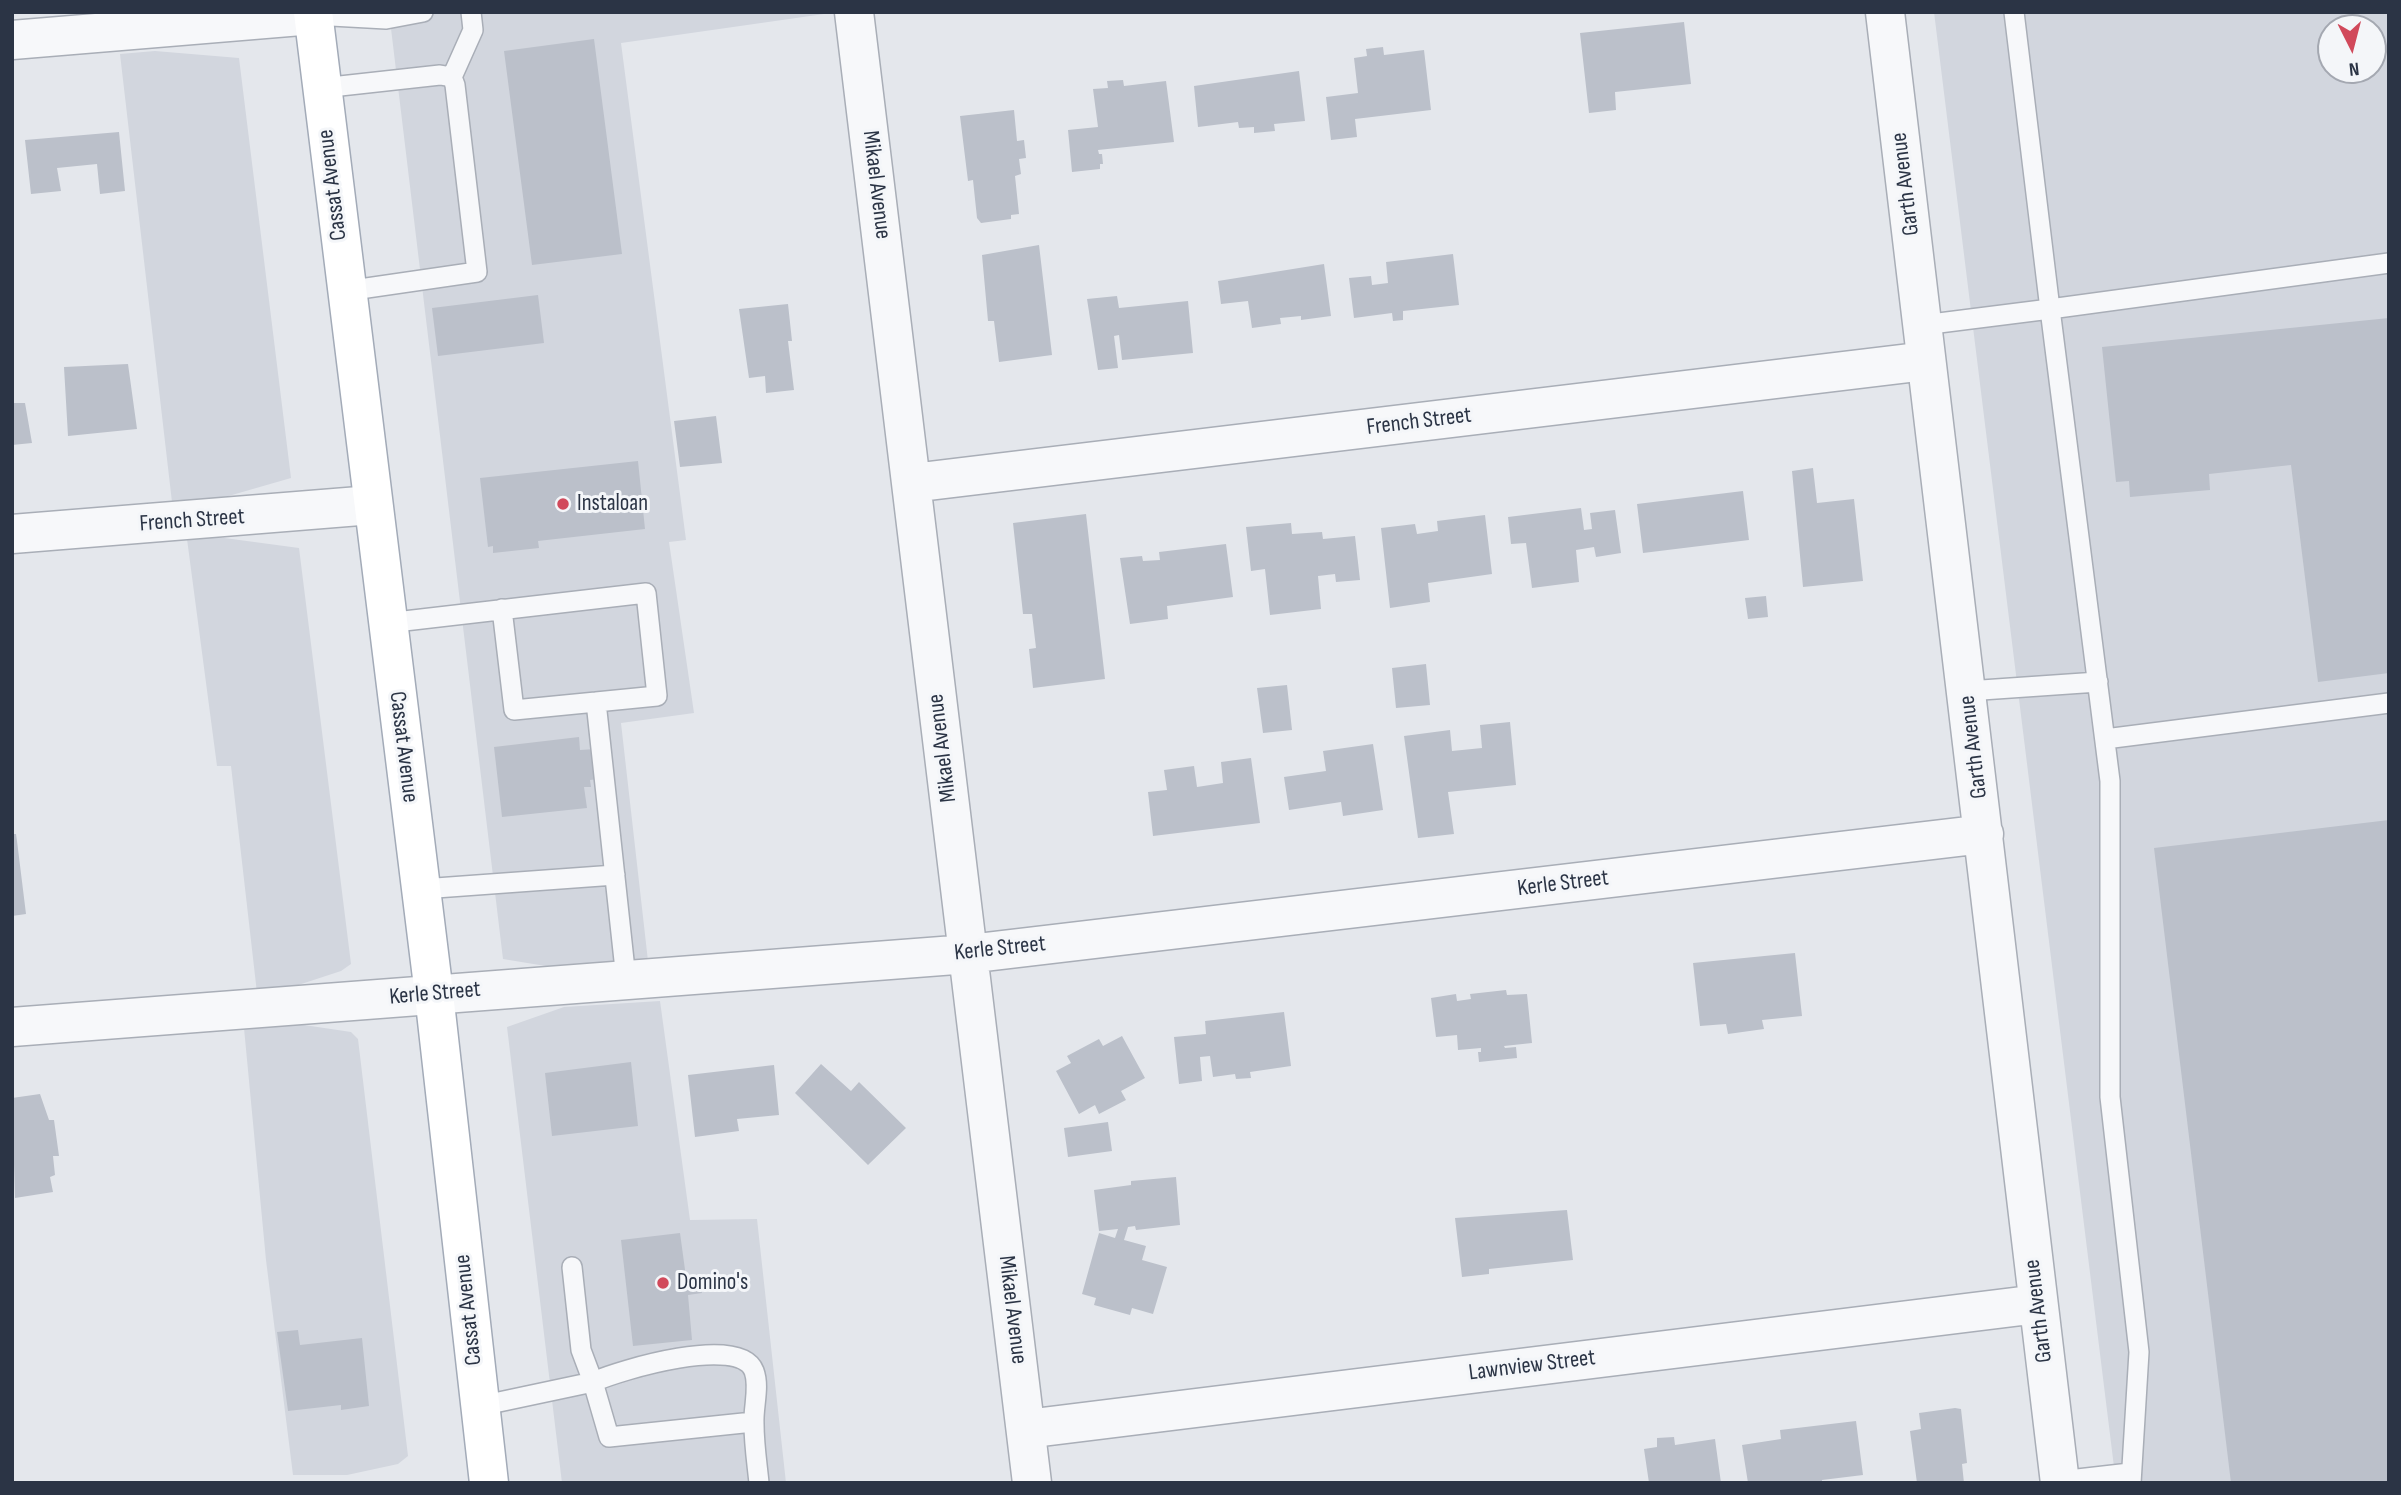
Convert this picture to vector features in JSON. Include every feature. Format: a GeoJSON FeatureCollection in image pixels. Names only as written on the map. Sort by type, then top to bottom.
{"type":"FeatureCollection","features":[{"type":"Feature","properties":{"kind":"main road","name":"Cassat Avenue"},"geometry":{"type":"LineString","coordinates":[[313,14],[372,505],[422,889],[489,1483]]}},
{"type":"Feature","properties":{"kind":"street","name":"Mikael Avenue"},"geometry":{"type":"LineString","coordinates":[[854,12],[1032,1483]]}},
{"type":"Feature","properties":{"kind":"street","name":"Garth Avenue"},"geometry":{"type":"LineString","coordinates":[[1885,12],[2060,1482]]}},
{"type":"Feature","properties":{"kind":"street"},"geometry":{"type":"LineString","coordinates":[[12,40],[53,24],[313,14]]}},
{"type":"Feature","properties":{"kind":"street","name":"French Street"},"geometry":{"type":"LineString","coordinates":[[912,483],[1925,343]]}},
{"type":"Feature","properties":{"kind":"street","name":"French Street"},"geometry":{"type":"LineString","coordinates":[[12,534],[372,505]]}},
{"type":"Feature","properties":{"kind":"street","name":"Kerle Street"},"geometry":{"type":"LineString","coordinates":[[12,1027],[968,954],[1984,834]]}},
{"type":"Feature","properties":{"kind":"street","name":"Lawnview Street"},"geometry":{"type":"LineString","coordinates":[[1026,1429],[2038,1304]]}},
{"type":"Feature","properties":{"kind":"lane"},"geometry":{"type":"LineString","coordinates":[[313,14],[386,19],[423,12]]}},
{"type":"Feature","properties":{"kind":"lane"},"geometry":{"type":"LineString","coordinates":[[346,291],[477,272],[452,77],[472,30],[471,12]]}},
{"type":"Feature","properties":{"kind":"lane"},"geometry":{"type":"LineString","coordinates":[[2014,12],[2110,781],[2110,1097],[2139,1352],[2130,1478],[2060,1482]]}},
{"type":"Feature","properties":{"kind":"lane"},"geometry":{"type":"LineString","coordinates":[[322,88],[440,75],[452,77]]}},
{"type":"Feature","properties":{"kind":"lane"},"geometry":{"type":"LineString","coordinates":[[1925,343],[2050,309],[2389,263]]}},
{"type":"Feature","properties":{"kind":"lane"},"geometry":{"type":"LineString","coordinates":[[387,623],[502,609],[646,593],[657,696],[514,710],[502,609]]}},
{"type":"Feature","properties":{"kind":"lane"},"geometry":{"type":"LineString","coordinates":[[1967,691],[2098,682]]}},
{"type":"Feature","properties":{"kind":"lane"},"geometry":{"type":"LineString","coordinates":[[596,702],[626,979]]}},
{"type":"Feature","properties":{"kind":"lane"},"geometry":{"type":"LineString","coordinates":[[2105,739],[2389,703]]}},
{"type":"Feature","properties":{"kind":"lane"},"geometry":{"type":"LineString","coordinates":[[422,889],[615,875]]}},
{"type":"Feature","properties":{"kind":"lane"},"geometry":{"type":"LineString","coordinates":[[572,1267],[581,1350],[609,1437],[753,1422]]}},
{"type":"Feature","properties":{"kind":"lane"},"geometry":{"type":"LineString","coordinates":[[480,1406],[593,1382],[620,1370],[661,1360],[733,1355],[750,1363],[755,1373],[753,1422],[759,1483]]}},
{"type":"Feature","properties":{"kind":"shaded area"},"geometry":{"type":"Polygon","coordinates":[[[389,12],[838,12],[621,43],[686,540],[669,542],[694,713],[621,723],[648,961],[570,970],[503,959],[389,12]]]}},
{"type":"Feature","properties":{"kind":"shaded area"},"geometry":{"type":"Polygon","coordinates":[[[1934,12],[2389,12],[2389,1483],[2116,1483],[1934,12]]]}},
{"type":"Feature","properties":{"kind":"shaded area"},"geometry":{"type":"Polygon","coordinates":[[[155,51],[239,58],[291,478],[225,497],[172,502],[120,54],[155,51]]]}},
{"type":"Feature","properties":{"kind":"shaded area"},"geometry":{"type":"Polygon","coordinates":[[[217,537],[299,548],[351,964],[341,971],[280,991],[257,993],[231,766],[217,766],[187,539],[217,537]]]}},
{"type":"Feature","properties":{"kind":"shaded area"},"geometry":{"type":"Polygon","coordinates":[[[660,1001],[690,1220],[757,1219],[786,1483],[562,1483],[507,1027],[564,1007],[660,1001]]]}},
{"type":"Feature","properties":{"kind":"shaded area"},"geometry":{"type":"Polygon","coordinates":[[[284,1022],[351,1032],[358,1039],[408,1456],[398,1464],[347,1475],[293,1475],[266,1260],[244,1028],[284,1022]]]}},
{"type":"Feature","properties":{"kind":"building"},"geometry":{"type":"Polygon","coordinates":[[[1684,22],[1691,84],[1615,92],[1616,110],[1589,113],[1580,33],[1684,22]]]}},
{"type":"Feature","properties":{"kind":"building"},"geometry":{"type":"Polygon","coordinates":[[[594,39],[622,254],[532,265],[504,51],[594,39]]]}},
{"type":"Feature","properties":{"kind":"building"},"geometry":{"type":"Polygon","coordinates":[[[1383,47],[1384,55],[1424,50],[1431,110],[1355,119],[1357,137],[1331,140],[1326,97],[1358,93],[1354,58],[1367,56],[1366,49],[1383,47]]]}},
{"type":"Feature","properties":{"kind":"building"},"geometry":{"type":"Polygon","coordinates":[[[1299,71],[1305,121],[1274,124],[1275,131],[1254,133],[1254,127],[1239,128],[1238,122],[1198,127],[1194,86],[1299,71]]]}},
{"type":"Feature","properties":{"kind":"building"},"geometry":{"type":"Polygon","coordinates":[[[1123,80],[1124,86],[1166,81],[1174,142],[1098,150],[1099,154],[1102,154],[1103,164],[1100,164],[1100,169],[1072,172],[1068,130],[1098,127],[1093,89],[1108,88],[1107,81],[1123,80]]]}},
{"type":"Feature","properties":{"kind":"building"},"geometry":{"type":"Polygon","coordinates":[[[1014,110],[1017,141],[1024,140],[1026,158],[1019,159],[1021,174],[1015,176],[1019,214],[1011,215],[1011,219],[981,223],[977,218],[973,180],[968,181],[960,116],[1014,110]]]}},
{"type":"Feature","properties":{"kind":"building"},"geometry":{"type":"Polygon","coordinates":[[[119,132],[125,191],[100,194],[97,164],[57,168],[61,191],[31,194],[25,140],[119,132]]]}},
{"type":"Feature","properties":{"kind":"building"},"geometry":{"type":"Polygon","coordinates":[[[1039,245],[1052,355],[999,362],[994,321],[988,321],[982,255],[1039,245]]]}},
{"type":"Feature","properties":{"kind":"building"},"geometry":{"type":"Polygon","coordinates":[[[1453,254],[1459,305],[1403,311],[1403,320],[1393,321],[1392,313],[1354,318],[1349,278],[1371,276],[1372,285],[1388,283],[1386,262],[1453,254]]]}},
{"type":"Feature","properties":{"kind":"building"},"geometry":{"type":"Polygon","coordinates":[[[1324,264],[1331,316],[1301,320],[1301,316],[1280,318],[1281,324],[1252,328],[1248,301],[1221,304],[1218,281],[1324,264]]]}},
{"type":"Feature","properties":{"kind":"building"},"geometry":{"type":"Polygon","coordinates":[[[538,295],[544,343],[438,356],[432,308],[538,295]]]}},
{"type":"Feature","properties":{"kind":"building"},"geometry":{"type":"Polygon","coordinates":[[[1117,296],[1119,308],[1188,301],[1193,353],[1122,360],[1119,335],[1114,336],[1118,368],[1098,370],[1087,299],[1117,296]]]}},
{"type":"Feature","properties":{"kind":"building"},"geometry":{"type":"Polygon","coordinates":[[[788,304],[792,341],[788,341],[794,390],[766,393],[765,376],[749,378],[739,309],[788,304]]]}},
{"type":"Feature","properties":{"kind":"building"},"geometry":{"type":"Polygon","coordinates":[[[2389,318],[2389,673],[2318,682],[2291,465],[2209,474],[2210,490],[2130,497],[2129,481],[2116,482],[2102,347],[2389,318]]]}},
{"type":"Feature","properties":{"kind":"building"},"geometry":{"type":"Polygon","coordinates":[[[128,364],[137,429],[68,436],[64,367],[128,364]]]}},
{"type":"Feature","properties":{"kind":"building"},"geometry":{"type":"Polygon","coordinates":[[[12,403],[25,403],[32,443],[12,445],[12,403]]]}},
{"type":"Feature","properties":{"kind":"building"},"geometry":{"type":"Polygon","coordinates":[[[716,416],[722,463],[680,467],[674,421],[716,416]]]}},
{"type":"Feature","properties":{"kind":"building","name":"Instaloan"},"geometry":{"type":"Polygon","coordinates":[[[638,461],[645,529],[538,541],[539,548],[493,553],[493,546],[488,547],[480,478],[638,461]]]}},
{"type":"Feature","properties":{"kind":"building"},"geometry":{"type":"Polygon","coordinates":[[[1813,468],[1817,503],[1854,499],[1863,581],[1803,587],[1792,471],[1813,468]]]}},
{"type":"Feature","properties":{"kind":"building"},"geometry":{"type":"Polygon","coordinates":[[[1743,491],[1749,540],[1643,553],[1637,504],[1743,491]]]}},
{"type":"Feature","properties":{"kind":"building"},"geometry":{"type":"Polygon","coordinates":[[[1581,508],[1584,530],[1592,529],[1590,513],[1615,510],[1621,553],[1596,557],[1594,547],[1576,550],[1579,582],[1532,588],[1526,543],[1511,544],[1508,517],[1581,508]]]}},
{"type":"Feature","properties":{"kind":"building"},"geometry":{"type":"Polygon","coordinates":[[[1086,514],[1105,679],[1033,688],[1029,649],[1036,648],[1032,614],[1023,614],[1013,523],[1086,514]]]}},
{"type":"Feature","properties":{"kind":"building"},"geometry":{"type":"Polygon","coordinates":[[[1485,515],[1492,574],[1428,583],[1430,602],[1390,608],[1381,528],[1415,524],[1417,534],[1438,531],[1437,521],[1485,515]]]}},
{"type":"Feature","properties":{"kind":"building"},"geometry":{"type":"Polygon","coordinates":[[[1291,523],[1292,534],[1322,532],[1323,539],[1355,536],[1360,580],[1336,582],[1335,574],[1318,576],[1321,609],[1270,615],[1265,569],[1251,571],[1246,527],[1291,523]]]}},
{"type":"Feature","properties":{"kind":"building"},"geometry":{"type":"Polygon","coordinates":[[[1226,544],[1233,597],[1167,606],[1168,619],[1130,624],[1120,558],[1142,556],[1143,561],[1160,560],[1159,552],[1226,544]]]}},
{"type":"Feature","properties":{"kind":"building"},"geometry":{"type":"Polygon","coordinates":[[[1766,596],[1768,617],[1748,619],[1745,598],[1766,596]]]}},
{"type":"Feature","properties":{"kind":"building"},"geometry":{"type":"Polygon","coordinates":[[[1426,664],[1430,705],[1396,708],[1392,668],[1426,664]]]}},
{"type":"Feature","properties":{"kind":"building"},"geometry":{"type":"Polygon","coordinates":[[[1287,685],[1292,730],[1263,733],[1257,688],[1287,685]]]}},
{"type":"Feature","properties":{"kind":"building"},"geometry":{"type":"Polygon","coordinates":[[[1510,722],[1516,785],[1448,792],[1454,834],[1418,838],[1404,736],[1450,730],[1452,751],[1482,748],[1480,725],[1510,722]]]}},
{"type":"Feature","properties":{"kind":"building"},"geometry":{"type":"Polygon","coordinates":[[[579,737],[580,750],[595,749],[598,779],[590,780],[591,787],[584,787],[587,808],[502,817],[494,747],[579,737]]]}},
{"type":"Feature","properties":{"kind":"building"},"geometry":{"type":"Polygon","coordinates":[[[1373,744],[1383,810],[1343,816],[1341,802],[1289,810],[1284,777],[1326,771],[1323,751],[1373,744]]]}},
{"type":"Feature","properties":{"kind":"building"},"geometry":{"type":"Polygon","coordinates":[[[1251,758],[1260,823],[1153,836],[1148,792],[1167,790],[1164,770],[1194,766],[1197,787],[1223,783],[1221,762],[1251,758]]]}},
{"type":"Feature","properties":{"kind":"building"},"geometry":{"type":"Polygon","coordinates":[[[2389,820],[2389,1483],[2231,1483],[2154,848],[2389,820]]]}},
{"type":"Feature","properties":{"kind":"building"},"geometry":{"type":"Polygon","coordinates":[[[12,834],[16,834],[26,914],[12,916],[12,834]]]}},
{"type":"Feature","properties":{"kind":"building"},"geometry":{"type":"Polygon","coordinates":[[[1795,953],[1802,1016],[1762,1020],[1764,1029],[1728,1034],[1726,1024],[1700,1026],[1693,963],[1795,953]]]}},
{"type":"Feature","properties":{"kind":"building"},"geometry":{"type":"Polygon","coordinates":[[[1506,990],[1507,995],[1527,994],[1532,1043],[1504,1046],[1516,1047],[1517,1058],[1479,1062],[1478,1052],[1481,1052],[1481,1048],[1458,1050],[1457,1035],[1436,1037],[1431,998],[1456,994],[1457,1001],[1471,999],[1470,994],[1506,990]]]}},
{"type":"Feature","properties":{"kind":"building"},"geometry":{"type":"Polygon","coordinates":[[[1284,1012],[1291,1066],[1250,1072],[1251,1078],[1236,1079],[1235,1074],[1213,1077],[1210,1056],[1200,1057],[1202,1081],[1179,1084],[1174,1037],[1206,1034],[1205,1021],[1284,1012]]]}},
{"type":"Feature","properties":{"kind":"building"},"geometry":{"type":"Polygon","coordinates":[[[1122,1036],[1145,1078],[1121,1091],[1126,1100],[1099,1114],[1095,1105],[1079,1114],[1056,1071],[1071,1063],[1067,1056],[1099,1039],[1103,1046],[1122,1036]]]}},
{"type":"Feature","properties":{"kind":"building"},"geometry":{"type":"Polygon","coordinates":[[[631,1062],[638,1126],[552,1136],[545,1073],[631,1062]]]}},
{"type":"Feature","properties":{"kind":"building"},"geometry":{"type":"Polygon","coordinates":[[[821,1064],[851,1091],[859,1082],[906,1128],[868,1165],[795,1093],[821,1064]]]}},
{"type":"Feature","properties":{"kind":"building"},"geometry":{"type":"Polygon","coordinates":[[[774,1065],[779,1115],[737,1119],[739,1131],[695,1137],[688,1075],[774,1065]]]}},
{"type":"Feature","properties":{"kind":"building"},"geometry":{"type":"Polygon","coordinates":[[[40,1094],[49,1120],[54,1120],[59,1156],[53,1156],[55,1175],[50,1177],[53,1192],[15,1198],[12,1098],[40,1094]]]}},
{"type":"Feature","properties":{"kind":"building"},"geometry":{"type":"Polygon","coordinates":[[[1108,1122],[1112,1151],[1068,1157],[1064,1128],[1108,1122]]]}},
{"type":"Feature","properties":{"kind":"building"},"geometry":{"type":"Polygon","coordinates":[[[1176,1177],[1180,1225],[1136,1230],[1135,1226],[1128,1227],[1124,1240],[1146,1246],[1142,1260],[1167,1267],[1153,1314],[1132,1308],[1130,1315],[1094,1305],[1096,1298],[1082,1294],[1099,1233],[1115,1238],[1118,1229],[1099,1231],[1094,1190],[1131,1185],[1131,1181],[1176,1177]]]}},
{"type":"Feature","properties":{"kind":"building"},"geometry":{"type":"Polygon","coordinates":[[[1567,1210],[1573,1260],[1489,1269],[1489,1274],[1462,1277],[1455,1218],[1567,1210]]]}},
{"type":"Feature","properties":{"kind":"building"},"geometry":{"type":"Polygon","coordinates":[[[680,1233],[686,1277],[699,1275],[702,1293],[688,1295],[692,1340],[633,1346],[621,1240],[680,1233]]]}},
{"type":"Feature","properties":{"kind":"building"},"geometry":{"type":"Polygon","coordinates":[[[298,1330],[300,1345],[362,1338],[369,1406],[341,1410],[341,1405],[288,1411],[277,1332],[298,1330]]]}},
{"type":"Feature","properties":{"kind":"building"},"geometry":{"type":"Polygon","coordinates":[[[1961,1409],[1967,1463],[1962,1464],[1964,1483],[1917,1483],[1910,1431],[1921,1429],[1919,1413],[1961,1409]]]}},
{"type":"Feature","properties":{"kind":"building"},"geometry":{"type":"Polygon","coordinates":[[[1856,1421],[1863,1475],[1822,1480],[1822,1483],[1748,1483],[1742,1445],[1781,1439],[1780,1430],[1856,1421]]]}},
{"type":"Feature","properties":{"kind":"building"},"geometry":{"type":"Polygon","coordinates":[[[1674,1437],[1675,1445],[1715,1439],[1721,1483],[1649,1483],[1644,1449],[1657,1447],[1657,1438],[1674,1437]]]}},
{"type":"Feature","properties":{"kind":"place","name":"Instaloan"},"geometry":{"type":"Point","coordinates":[563,504]}},
{"type":"Feature","properties":{"kind":"place","name":"Domino's"},"geometry":{"type":"Point","coordinates":[663,1283]}}]}
